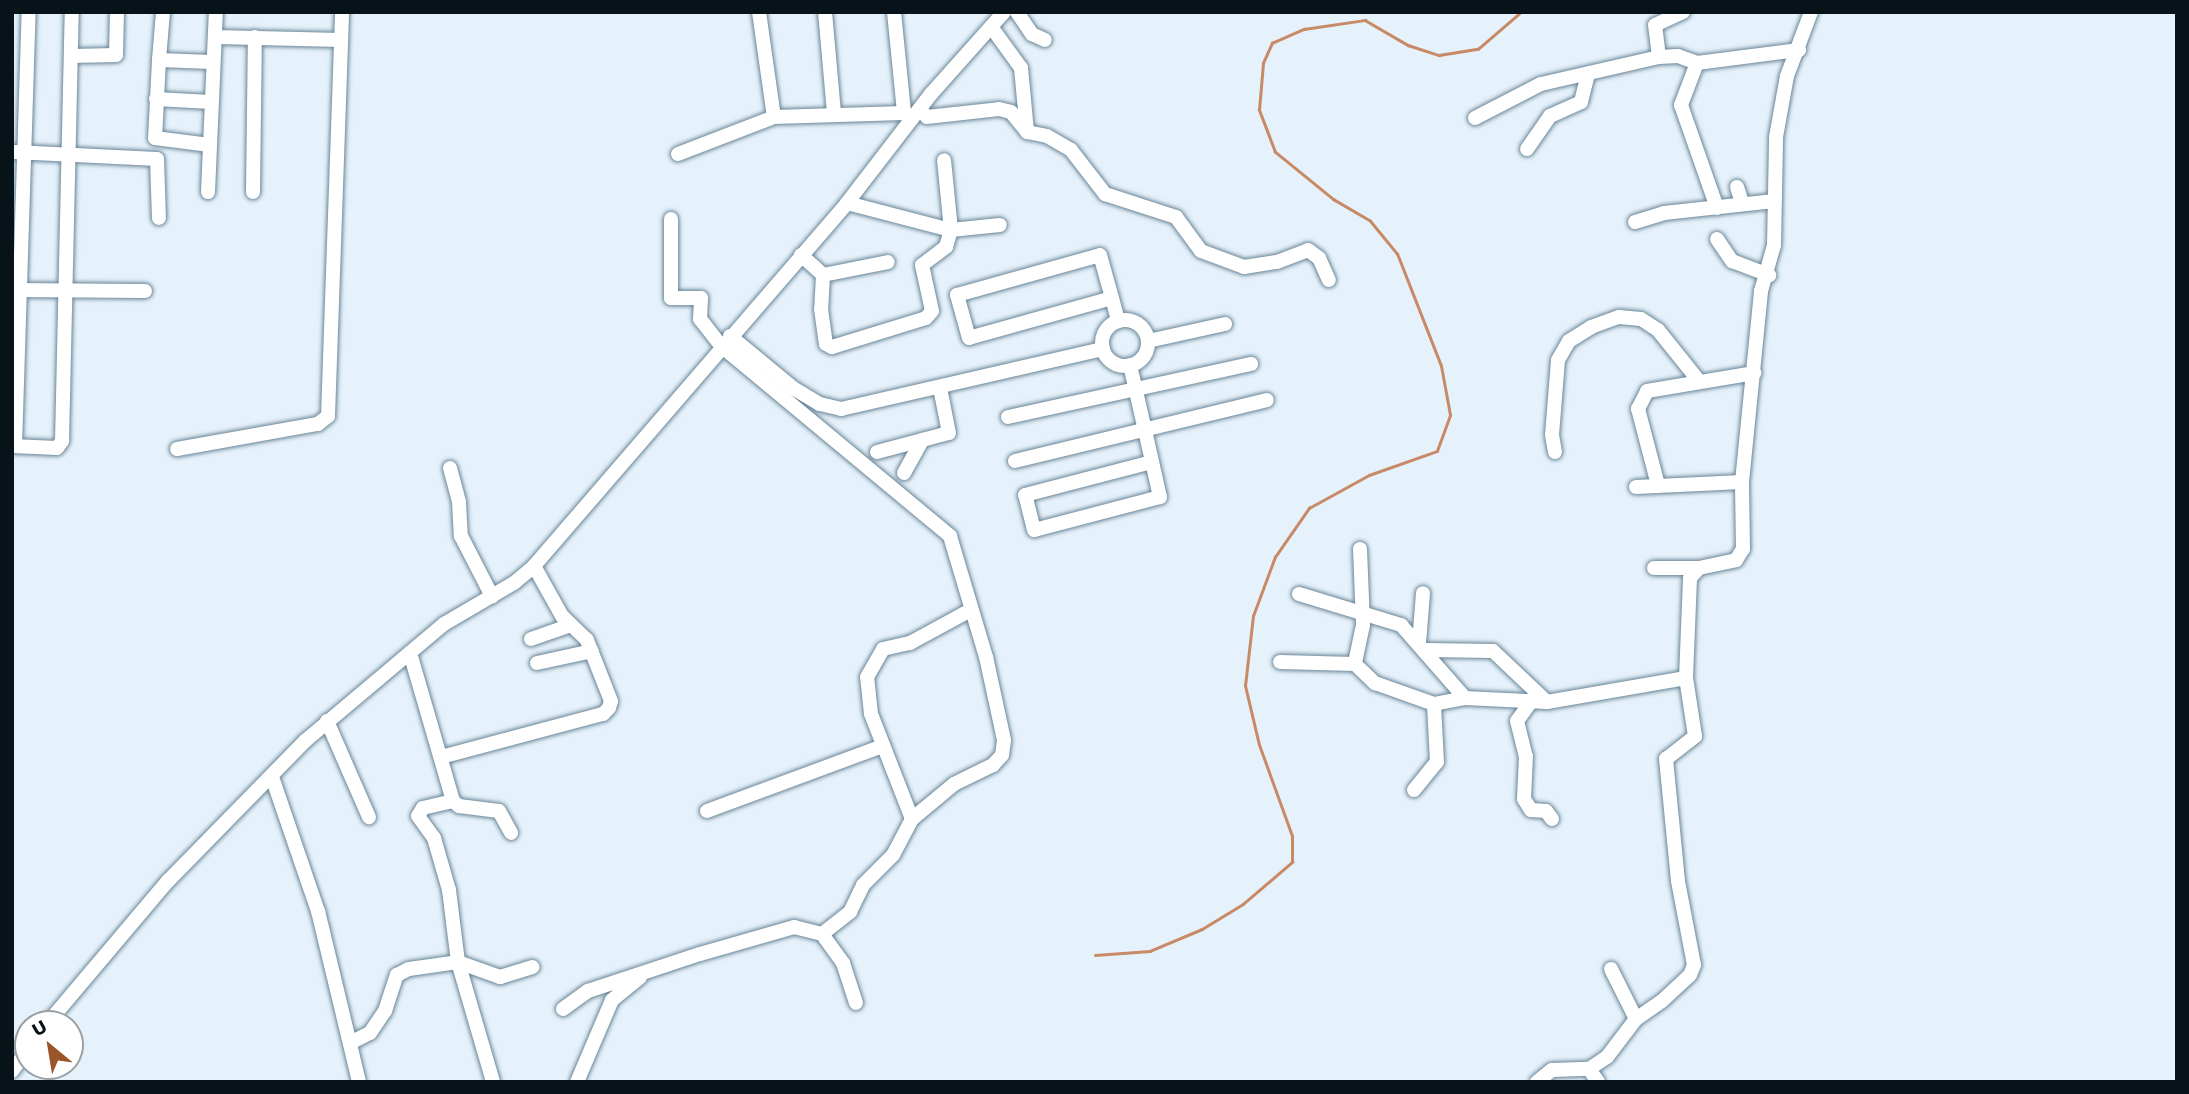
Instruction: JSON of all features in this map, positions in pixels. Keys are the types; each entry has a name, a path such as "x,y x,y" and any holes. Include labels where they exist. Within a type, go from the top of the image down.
{"street":[{"path":"29,12 17,152 14,446 57,448 61,444 72,12"},
{"path":"71,56 116,55 117,12"},
{"path":"163,12 153,132 157,139 210,145"},
{"path":"208,191 216,12"},
{"path":"177,449 318,424 328,416 342,12"},
{"path":"759,12 774,117"},
{"path":"825,12 834,112"},
{"path":"894,12 912,114"},
{"path":"59,1010 160,889 327,721 444,624 492,596 534,566 848,203 912,114 1004,12"},
{"path":"1017,12 1032,34 1045,40"},
{"path":"1659,57 1655,25 1683,12"},
{"path":"1654,568 1699,568 1741,555 1742,482 1761,291 1769,275 1780,110 1787,76 1800,50 1811,12"},
{"path":"992,28 1021,68 1027,132"},
{"path":"215,37 341,40"},
{"path":"253,192 255,37"},
{"path":"1475,118 1514,94 1659,57 1678,56 1697,63 1800,50"},
{"path":"159,60 212,62"},
{"path":"1697,63 1681,105 1717,208"},
{"path":"1527,149 1550,116 1581,102 1588,74"},
{"path":"156,99 211,102"},
{"path":"678,154 774,117 834,112 912,114 927,117 1004,109 1027,132 1047,136 1071,150 1111,197 1176,217 1201,251 1244,267 1277,262 1308,250 1318,258 1329,280"},
{"path":"17,152 157,159 159,218"},
{"path":"823,275 821,309 826,344 832,347 912,326 931,314 921,271 927,260 946,247 951,230 943,160"},
{"path":"1737,187 1742,202"},
{"path":"1635,222 1664,213 1717,208 1742,202 1774,201"},
{"path":"848,203 951,230 1000,225"},
{"path":"671,219 668,292 675,299 701,298 700,319 950,536 999,710 1002,755 993,765 954,784 912,819 893,855 863,885 850,912 822,934"},
{"path":"1717,239 1732,261 1769,275"},
{"path":"801,255 823,275"},
{"path":"1112,298 969,338 957,295 1100,255 1112,298 1118,321"},
{"path":"823,275 888,262"},
{"path":"15,290 145,291"},
{"path":"1555,452 1552,422 1558,360 1569,341 1591,327 1619,317 1641,319 1658,330 1698,380"},
{"path":"1118,321 1138,323 1148,341 1144,355 1130,365 1112,362 1103,349 1106,330 1118,321"},
{"path":"1148,341 1225,324"},
{"path":"726,341 820,404 841,409 1103,349"},
{"path":"1009,418 1251,364"},
{"path":"1130,365 1160,497 1034,530 1026,495 1152,462"},
{"path":"1658,485 1655,463 1645,444 1640,402 1647,391 1698,380 1754,373"},
{"path":"877,452 949,433 940,388"},
{"path":"1015,461 1144,426 1267,400"},
{"path":"904,473 922,440"},
{"path":"450,468 459,502 461,536 492,596"},
{"path":"1636,487 1742,482"},
{"path":"1360,549 1363,611 1355,664 1359,673 1375,683 1434,704 1465,698 1530,703 1686,678"},
{"path":"441,757 603,715 611,701 582,631 571,625 534,566"},
{"path":"1537,1082 1552,1070 1589,1069 1614,1051 1636,1018 1662,1002 1690,975 1694,965 1678,881 1666,759 1695,736 1686,678 1690,581 1699,568"},
{"path":"1422,646 1423,593"},
{"path":"1299,594 1363,611 1401,625 1465,698"},
{"path":"912,819 883,746 866,687 876,659 883,649 911,643 969,611"},
{"path":"531,639 571,625"},
{"path":"1422,646 1493,650 1547,702"},
{"path":"537,663 592,651"},
{"path":"410,653 453,801 459,806 499,811 511,833"},
{"path":"1280,662 1355,664"},
{"path":"1530,703 1517,721 1526,757 1524,799 1531,810 1546,811 1552,819"},
{"path":"1414,790 1437,762 1434,704"},
{"path":"327,721 369,817"},
{"path":"707,811 883,746"},
{"path":"272,776 318,911 359,1082"},
{"path":"453,801 423,808 418,816 434,838 449,890 458,962 493,1082"},
{"path":"563,1009 588,991 794,927 822,934 843,963 856,1003"},
{"path":"350,1042 370,1033 385,1011 397,975 458,962 500,977 532,967"},
{"path":"1611,969 1636,1018"},
{"path":"577,1082 612,1000 647,971"},
{"path":"1589,1069 1598,1082"}],"waterway":[{"path":"1095,955 1150,951 1202,929 1243,904 1292,862 1292,836 1259,745 1245,686 1253,616 1275,557 1309,508 1369,475 1437,451 1450,415 1441,366 1397,254 1370,221 1334,200 1275,152 1259,110 1263,63 1272,43 1304,29 1365,20 1408,45 1439,55 1478,49 1521,12"}]}
